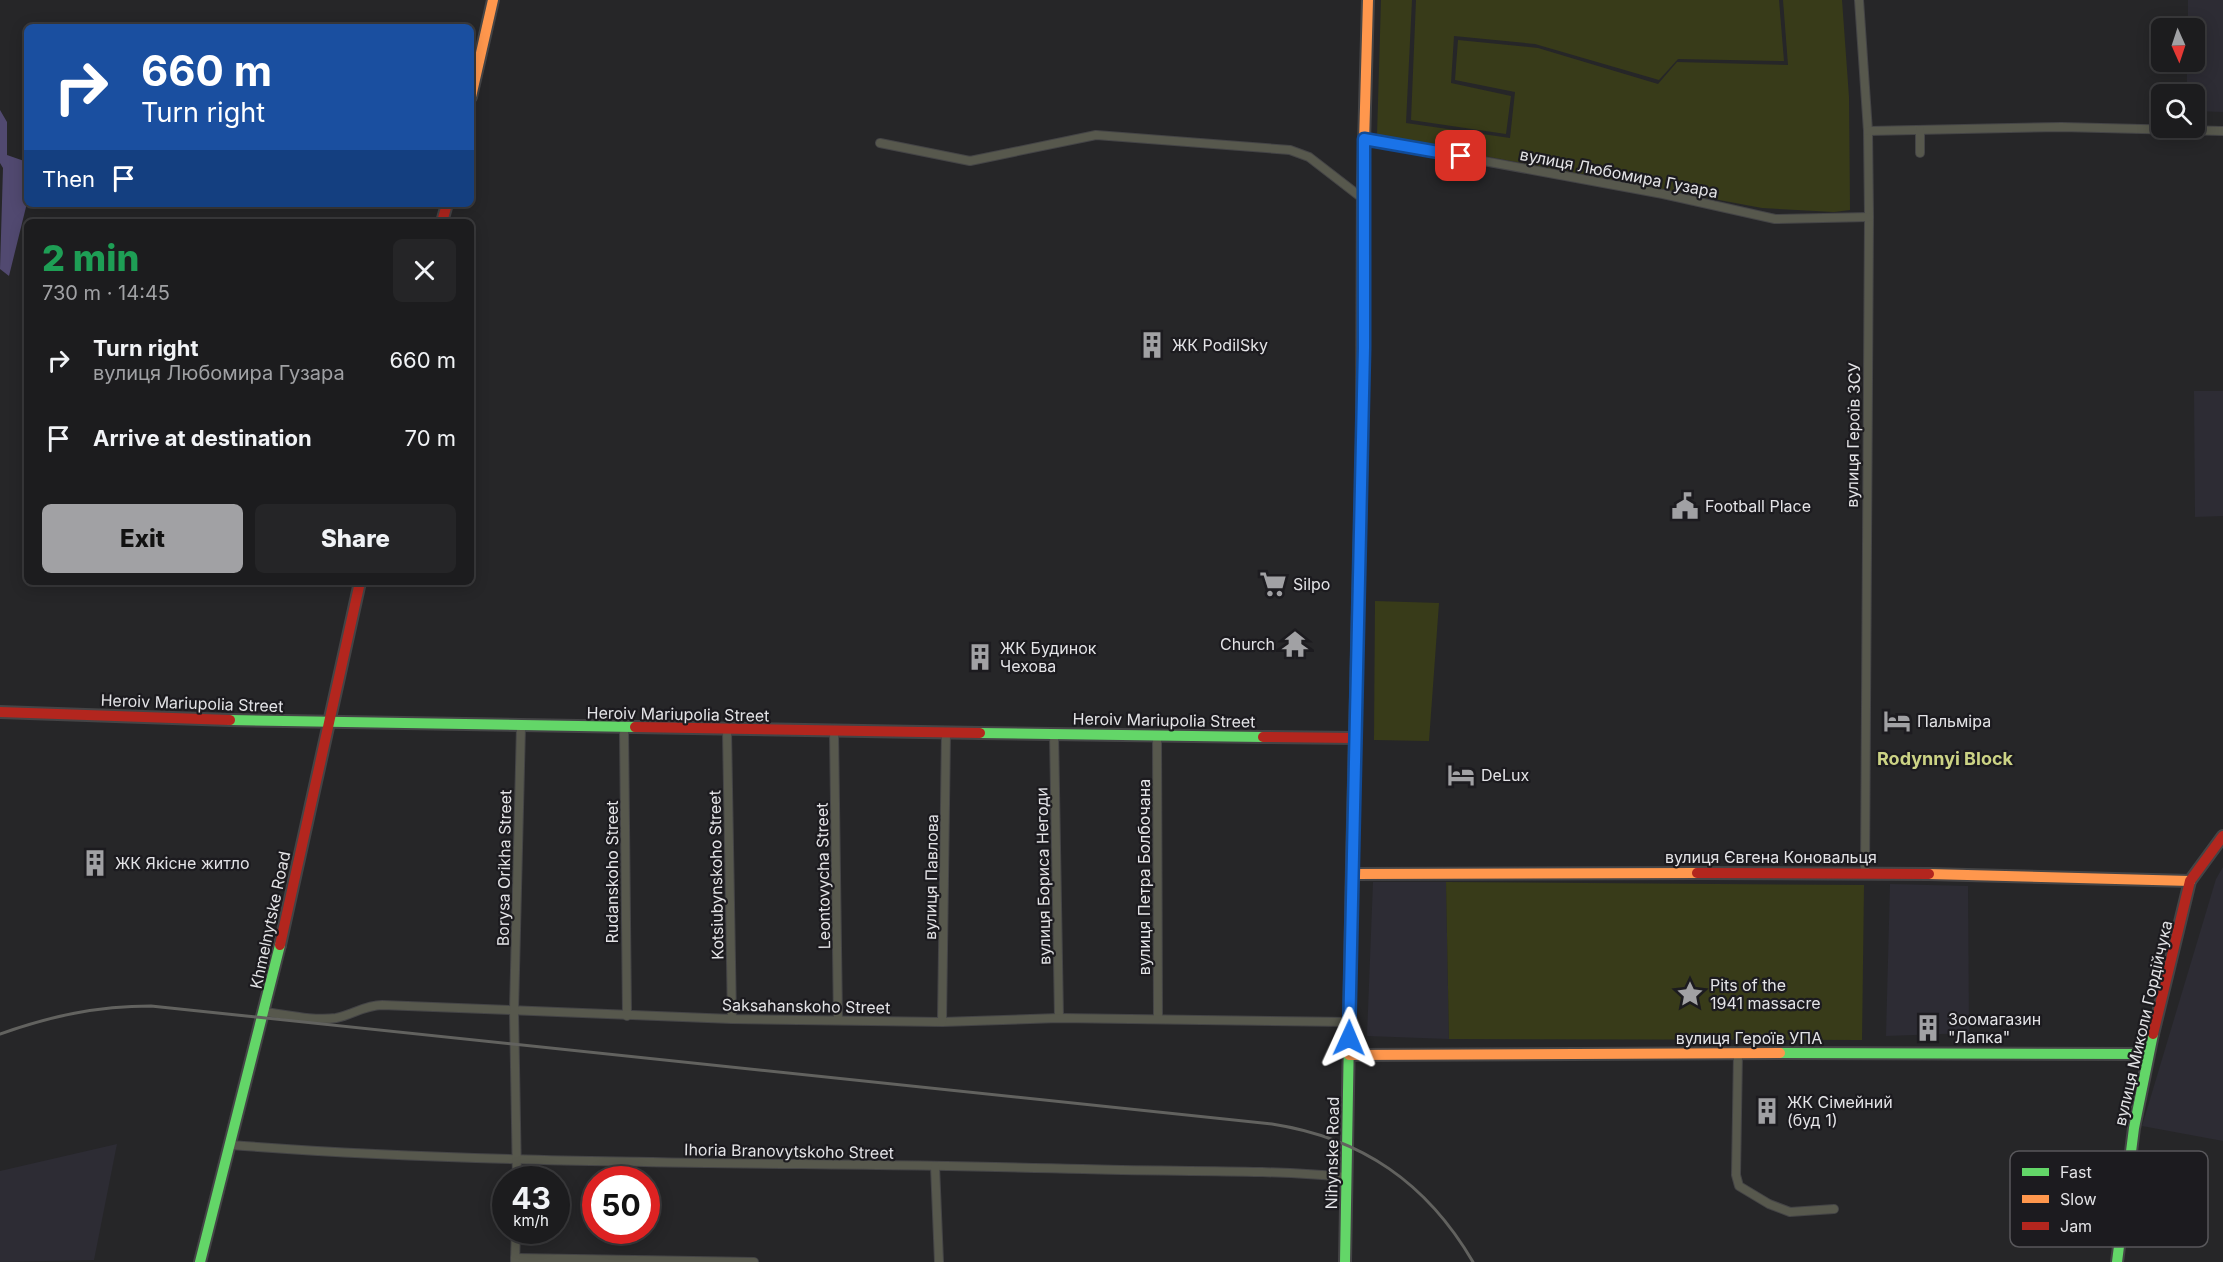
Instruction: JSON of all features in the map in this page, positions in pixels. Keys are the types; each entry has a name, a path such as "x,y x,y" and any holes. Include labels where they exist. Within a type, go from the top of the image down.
{"street":[{"path":"474,84 493,0"},
{"name":"Nihynske Road","path":"1345,1262 1364,348 1362,198 1368,0"},
{"name":"вулиця Героїв ЗСУ","path":"1859,0 1868,131 1869,217 1864,872"},
{"path":"1868,131 2061,127 2223,131"},
{"path":"1920,130 1920,153"},
{"path":"880,143 970,161 1096,135 1290,150 1309,157 1362,198"},
{"name":"вулиця Любомира Гузара","path":"1364,139 1652,192 1775,219 1869,217"},
{"name":"Khmelnytske Road","path":"200,1262 265,1012 359,585"},
{"name":"Heroiv Mariupolia Street","path":"0,712 328,723 727,731 1355,738"},
{"name":"Borysa Orikha Street","path":"518,1158 514,1011 521,726"},
{"name":"Rudanskoho Street","path":"624,729 627,1016"},
{"name":"Kotsiubynskoho Street","path":"727,731 732,1019"},
{"name":"Leontovycha Street","path":"834,731 838,1020"},
{"name":"вулиця Павлова","path":"942,1022 946,732"},
{"name":"вулиця Бориса Негоди","path":"1054,733 1059,1018"},
{"name":"вулиця Петра Болбочана","path":"1157,735 1158,1019"},
{"name":"вулиця Миколи Гордійчука","path":"2131,1151 2148,1054 2190,881 2223,836"},
{"name":"вулиця Євгена Коновальця","path":"1353,874 1864,872 2190,881"},
{"name":"Saksahanskoho Street","path":"265,1012 314,1018 339,1018 373,1005 732,1019 942,1022 1059,1018 1350,1022"},
{"path":"1738,1053 1736,1175 1739,1186 1769,1204 1790,1212 1834,1209"},
{"name":"вулиця Героїв УПА","path":"1349,1055 2148,1054"},
{"name":"Ihoria Branovytskoho Street","path":"232,1145 518,1158 1347,1177"},
{"path":"518,1158 518,1166"},
{"path":"935,1166 939,1262"},
{"path":"516,1244 515,1260 754,1262"},
{"name":"вулиця Миколи Гордійчука","path":"2117,1262 2119,1247"}],"shaded area":[{"path":"2188,0 2223,0 2223,112 2205,111 2205,84 2187,84 2187,72 2205,72 2205,18 2188,18"},
{"path":"0,110 7,122 7,155 24,161 24,207 26,207 9,276 0,269 3,168 0,163"},
{"path":"2194,391 2223,391 2223,516 2195,517"},
{"path":"2223,867 2223,1141 2142,1126 2216,879"},
{"path":"1373,882 1446,882 1449,1039 1367,1036"},
{"path":"1890,884 1968,886 1969,1033 1886,1036"},
{"path":"117,1144 94,1260 0,1262 0,1171"}],"green space":[{"path":"1381,0 1412,0 1406,123 1510,138 1515,92 1455,80 1458,40 1538,48 1658,84 1677,62 1788,65 1783,0 1842,0 1849,97 1850,210 1834,212 1762,208 1377,136"},
{"path":"1416,0 1779,0 1784,61 1678,59 1659,80 1535,44 1454,36 1451,83 1511,96 1506,134 1411,120"},
{"path":"1375,601 1439,603 1429,741 1374,740"},
{"path":"1446,882 1864,885 1862,1040 1449,1039"}],"railway":[{"path":"0,1034 74,1013 131,1006 151,1006 1272,1124 1335,1140 1389,1169 1413,1187 1435,1209 1473,1262"}],"traffic: fast":[{"path":"230,720 635,727"},
{"path":"980,733 1263,737"},
{"path":"1345,1262 1352,864"},
{"path":"200,1262 280,945"},
{"path":"2131,1151 2153,1034"},
{"path":"1780,1053 2148,1054"},
{"path":"2117,1262 2119,1247"}],"traffic: slow":[{"path":"474,84 493,0"},
{"path":"1363,179 1368,0"},
{"path":"1352,864 1362,443"},
{"path":"1353,874 1697,873"},
{"path":"1929,874 2190,881"},
{"path":"1349,1055 1780,1053"}],"traffic: jam":[{"path":"1362,443 1363,179"},
{"path":"443,219 446,207"},
{"path":"280,945 359,585"},
{"path":"0,712 230,720"},
{"path":"635,727 980,733"},
{"path":"1263,737 1355,738"},
{"path":"2153,1034 2190,881 2223,836"},
{"path":"1697,873 1929,874"}],"place":[{"name":"ЖК PodilSky","path":"1152,345"},
{"name":"Football Place","path":"1685,506"},
{"name":"Silpo","path":"1273,584"},
{"name":"Church","path":"1295,644"},
{"name":"ЖК Будинок Чехова","path":"980,657"},
{"name":"Пальміра","path":"1897,721"},
{"name":"DeLux","path":"1461,775"},
{"name":"ЖК Якісне житло","path":"95,863"},
{"name":"Pits of the 1941 massacre","path":"1690,994"},
{"name":"Зоомагазин \"Лапка\"","path":"1928,1028"},
{"name":"ЖК Сімейний (буд 1)","path":"1767,1111"}],"district":[{"name":"Rodynnyi Block","path":"1945,758"}],"route":[{"path":"1349,1038 1364,348 1362,198 1364,139 1384,140 1461,156"}]}
